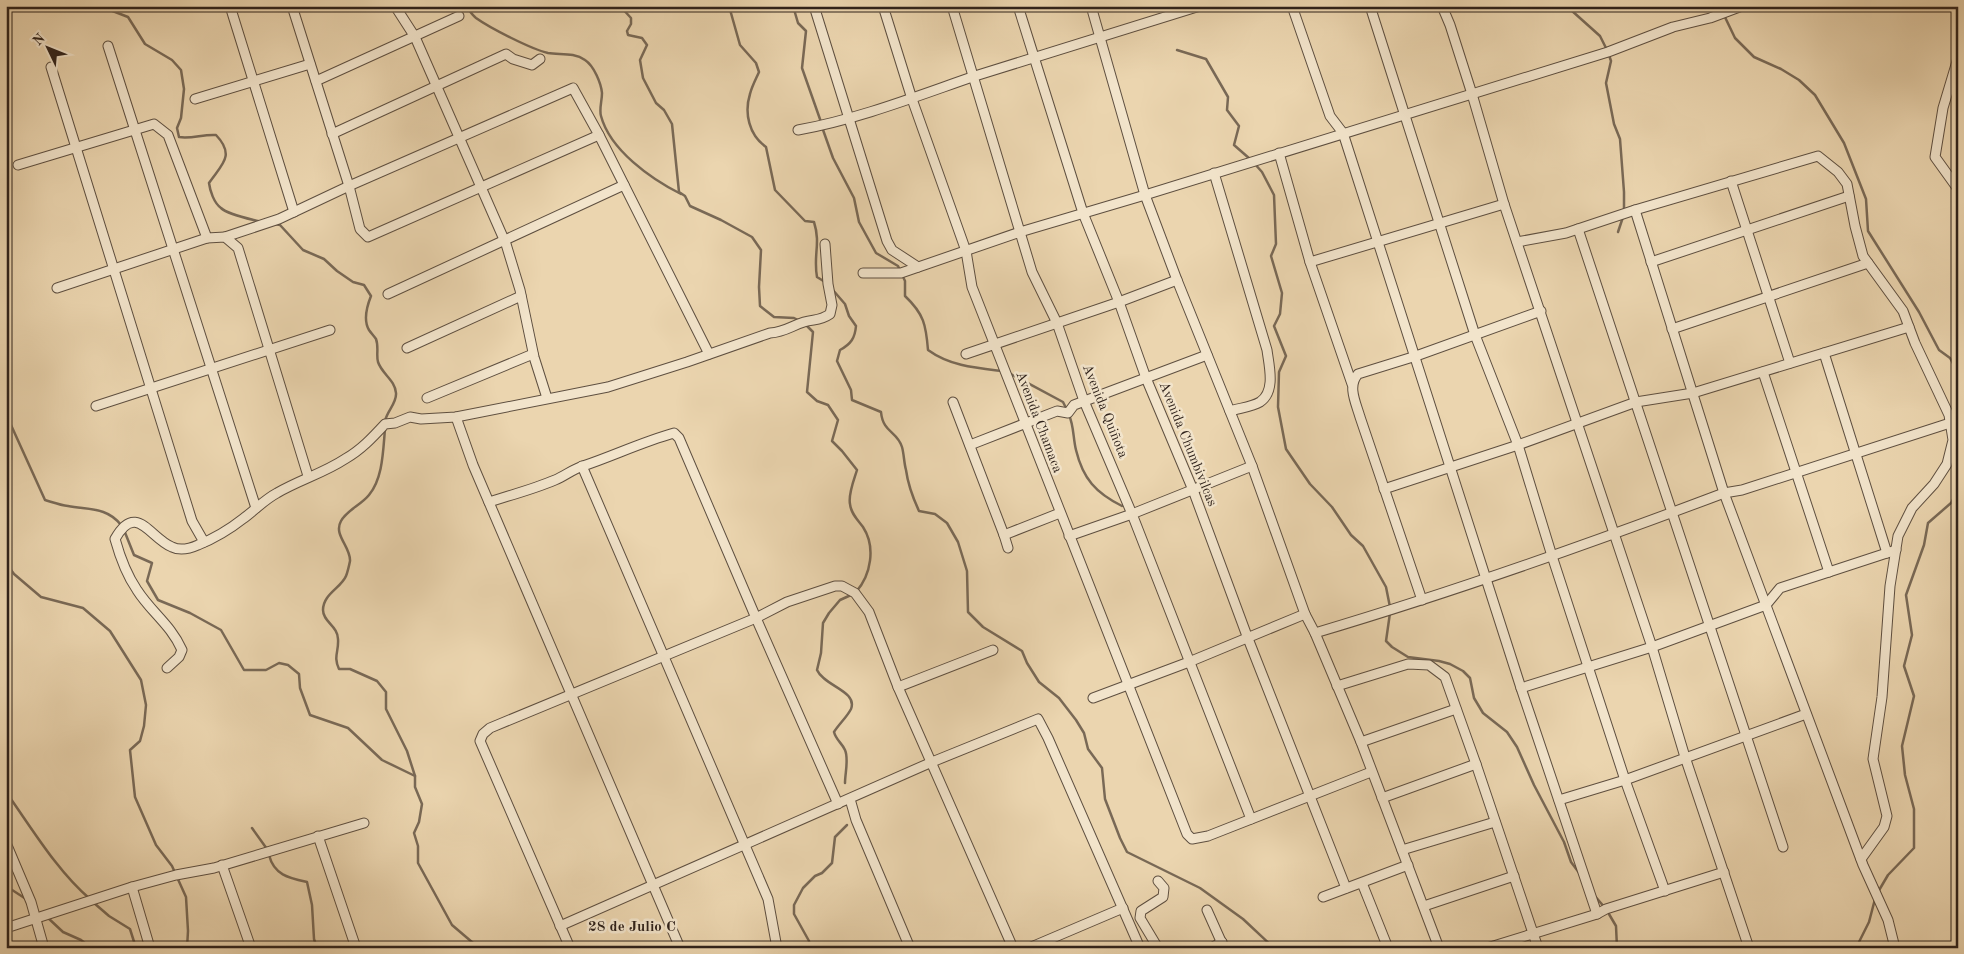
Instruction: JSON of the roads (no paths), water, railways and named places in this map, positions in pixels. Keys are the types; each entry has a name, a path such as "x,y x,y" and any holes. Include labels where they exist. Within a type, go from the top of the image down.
{"street":[{"path":"230,6 294,212"},
{"path":"292,6 349,186 360,229 368,237 599,135"},
{"path":"395,6 414,36 504,240 521,296 533,354 547,398"},
{"path":"814,6 887,241 892,250 918,267"},
{"name":"Avenida Chamaca","path":"883,6 912,98 966,251 972,287 1187,834 1192,839 1208,836 1251,819"},
{"name":"Avenida Quiñota","path":"952,6 1032,272 1057,323 1084,401 1132,514 1251,819"},
{"name":"Avenida Chumbivilcas","path":"1018,6 1083,212 1119,302 1146,378 1193,490 1247,636 1346,888"},
{"path":"1091,6 1145,195 1252,466 1304,614 1315,633 1361,742 1440,948"},
{"path":"1292,6 1330,116 1343,133 1521,688 1596,914"},
{"path":"1370,6 1475,335 1518,445 1625,780 1665,891"},
{"path":"1442,6 1472,94 1504,204 1652,647 1685,758 1749,948"},
{"path":"864,273 901,273 1083,212 1145,195 1608,52 1673,27 1710,18 1742,6"},
{"path":"798,130 822,126 849,118 1034,57 1196,7"},
{"path":"316,81 459,16"},
{"path":"108,46 256,508"},
{"path":"332,134 506,54 513,59 532,65 540,59"},
{"path":"1958,58 1943,108 1935,157 1958,189"},
{"path":"195,99 310,64"},
{"path":"51,67 192,520 204,542"},
{"path":"58,288 207,238 225,237 279,219 349,186 573,88 599,135 709,354"},
{"path":"18,165 154,124 168,135 207,238"},
{"path":"1279,153 1310,262 1422,600"},
{"path":"1517,242 1578,229 1635,210 1818,156 1838,172 1847,184 1863,256 1903,311 1948,415 1953,440 1947,464 1934,484 1912,508 1892,552 1882,697 1873,759 1887,816 1884,827 1860,859"},
{"path":"1214,173 1268,350 1270,380 1268,392 1260,402 1230,411"},
{"path":"1731,181 1790,363"},
{"path":"388,294 624,184"},
{"path":"1651,262 1849,196"},
{"path":"1310,262 1504,204"},
{"path":"1635,210 1724,493 1860,859 1888,920 1895,948"},
{"path":"1578,229 1784,847"},
{"path":"225,237 238,248 308,476"},
{"path":"167,668 179,657 182,650 176,635 137,591 123,565 115,539 122,526 131,523 145,526 172,548 185,550 238,523 276,493 308,476 345,460 363,446 385,424 395,423 410,417 422,419 456,417 608,387 770,333 782,332 803,322 821,320 830,314 832,305 825,244"},
{"path":"1672,329 1868,263"},
{"path":"966,354 1119,302 1177,280"},
{"path":"407,348 521,296"},
{"path":"1352,384 1358,374 1416,356 1541,311"},
{"path":"1384,489 1518,445 1636,402 1693,393 1909,327"},
{"path":"96,406 330,330"},
{"path":"1824,353 1856,453 1892,552"},
{"path":"427,398 533,354"},
{"path":"970,445 1057,411 1068,413 1074,405 1207,355"},
{"path":"1763,372 1829,572"},
{"path":"953,402 1008,548"},
{"path":"456,417 489,502 680,948"},
{"path":"1315,633 1422,600 1614,535 1724,493 1742,490 1950,423"},
{"path":"489,502 546,483 582,466 593,464 626,449 674,433 679,438 838,804"},
{"path":"582,466 768,899 777,948"},
{"path":"1069,536 1132,514 1252,466"},
{"path":"1004,535 1060,513"},
{"path":"1521,688 1652,647 1766,604 1780,588 1892,552"},
{"path":"570,948 480,741 483,734 490,728 756,618 787,602 835,586 842,586 855,593 869,612 898,687 1013,948"},
{"path":"1092,698 1189,662 1247,636 1304,614"},
{"path":"898,687 993,650"},
{"path":"1337,686 1408,664 1429,665 1445,677 1538,948"},
{"path":"1361,742 1456,710"},
{"path":"1559,800 1625,780 1806,714"},
{"path":"560,926 932,762 1038,719 1140,948"},
{"path":"1382,798 1476,764"},
{"path":"1251,819 1371,772"},
{"path":"850,799 856,820 910,948"},
{"path":"6,928 132,887 222,865 364,822"},
{"path":"1402,850 1495,822"},
{"path":"318,836 356,948"},
{"path":"6,843 31,902 44,948"},
{"path":"222,865 251,948"},
{"path":"1323,897 1408,866"},
{"path":"1487,948 1724,872"},
{"path":"1424,906 1514,876"},
{"path":"1158,881 1164,888 1164,896 1141,911 1140,918 1158,948"},
{"path":"1362,883 1388,948"},
{"path":"132,887 150,948"},
{"path":"1028,948 1123,908"},
{"path":"1207,910 1223,945 1211,948"}],"waterway":[{"path":"110,6 110,10 128,17 145,44 172,60 181,70 184,89 181,118 177,128 179,137 216,135 222,142 225,149 225,160 209,183 216,203 229,213 262,222"},
{"path":"466,6 476,18 521,43 548,53 581,57 588,63 594,70 600,84 602,93 601,116 613,140 622,152 645,172 681,194"},
{"path":"620,6 631,18 631,24 627,31 628,35 642,38 647,45 640,60 643,78 656,103 664,110 672,124 679,192 685,196 690,206 752,237 761,250 760,306 774,317 798,320"},
{"path":"729,6 740,45 756,63 759,72 748,101 749,123 755,136 766,147 775,190 805,221 814,222 817,237 817,277 825,282"},
{"path":"793,6 798,23 806,31 802,68 821,122"},
{"path":"1570,6 1571,10 1600,36 1611,61 1606,83 1614,124 1620,139 1624,212"},
{"path":"1715,6 1723,13 1735,38 1754,57 1781,69 1799,80 1815,95 1844,143 1866,199 1868,231 1919,312 1939,350 1950,358 1956,369 1958,379"},
{"path":"1177,50 1206,59 1228,97 1227,110 1239,126 1234,145 1250,159"},
{"path":"822,127 833,158 854,198 859,222 876,253 898,266 905,281 905,296 923,320 928,350 954,363 1002,371"},
{"path":"1254,163 1262,172 1274,195 1276,244 1271,256 1282,293 1280,314 1274,326 1286,356 1279,372 1278,407 1286,449 1310,484 1332,507 1351,535 1363,546 1386,587 1390,607"},
{"path":"1618,232 1623,217"},
{"path":"275,224 280,225 303,250 324,259 353,282 364,285 371,296 366,313 367,326 376,339 378,362 393,384 396,393 395,400 385,421"},
{"path":"832,289 845,304 849,316 856,326 855,334 850,343 840,350 837,361 851,390 852,400 881,412 884,424 897,438 902,447 909,486 919,511 935,514 947,523 958,542 967,571 968,612 983,627 1022,651 1039,682 1059,698 1084,733 1088,749 1102,768 1105,799 1127,852 1200,888 1243,919 1274,948"},
{"path":"805,324 813,332 807,392 817,401 828,405 838,420 832,441 857,470 851,491 850,504 853,514 867,535 870,561 865,577 856,592"},
{"path":"1009,373 1063,402 1067,410"},
{"path":"6,414 45,500 62,505 104,512 116,519 121,525"},
{"path":"1069,415 1082,469 1098,490 1122,506"},
{"path":"385,429 380,472 374,488 366,499 344,517 339,526 350,561 344,580 329,595 323,610 325,618 336,631 338,643 336,661 339,669 350,669 377,681 386,692 386,709 407,751 415,776 415,787 422,804 419,822 414,833 418,846 418,863 452,925 479,948"},
{"path":"1878,892 1888,875 1914,848 1914,809 1905,775 1902,746 1914,696 1904,666 1912,635 1906,595 1924,545 1928,523 1951,503 1958,490"},
{"path":"124,530 134,555 152,563 147,581 158,600 190,613 221,630 244,670 266,670 279,663 288,665 299,674 300,688 310,715 348,728 382,760 415,776"},
{"path":"6,563 14,574 41,597 83,608 110,631 141,680 146,705 144,726 140,741 130,750 135,797 156,845 172,866 186,897 187,948"},
{"path":"845,783 846,754 834,732 851,709 852,703 845,693 821,676 817,670 821,653 823,623 840,600 851,595"},
{"path":"1390,613 1386,641 1392,647 1408,657 1450,664 1463,671 1470,678 1474,698 1483,713 1507,732 1517,747 1534,785 1564,842 1571,862 1580,874"},
{"path":"6,792 66,875 90,899"},
{"path":"809,948 809,941 794,914 794,905 803,888 832,863 835,837 847,825"},
{"path":"252,828 267,849"},
{"path":"269,855 271,862 278,871 288,877 307,882 312,905 314,939 317,948"},
{"path":"6,886 26,899"},
{"path":"1594,895 1606,909 1616,926 1617,948"},
{"path":"1856,948 1869,922 1875,899"},
{"path":"94,903 109,916 130,929 136,948"},
{"path":"47,917 63,932 81,940 91,948"}],"district":[{"name":"28 de Julio C","path":"632,927"}]}
